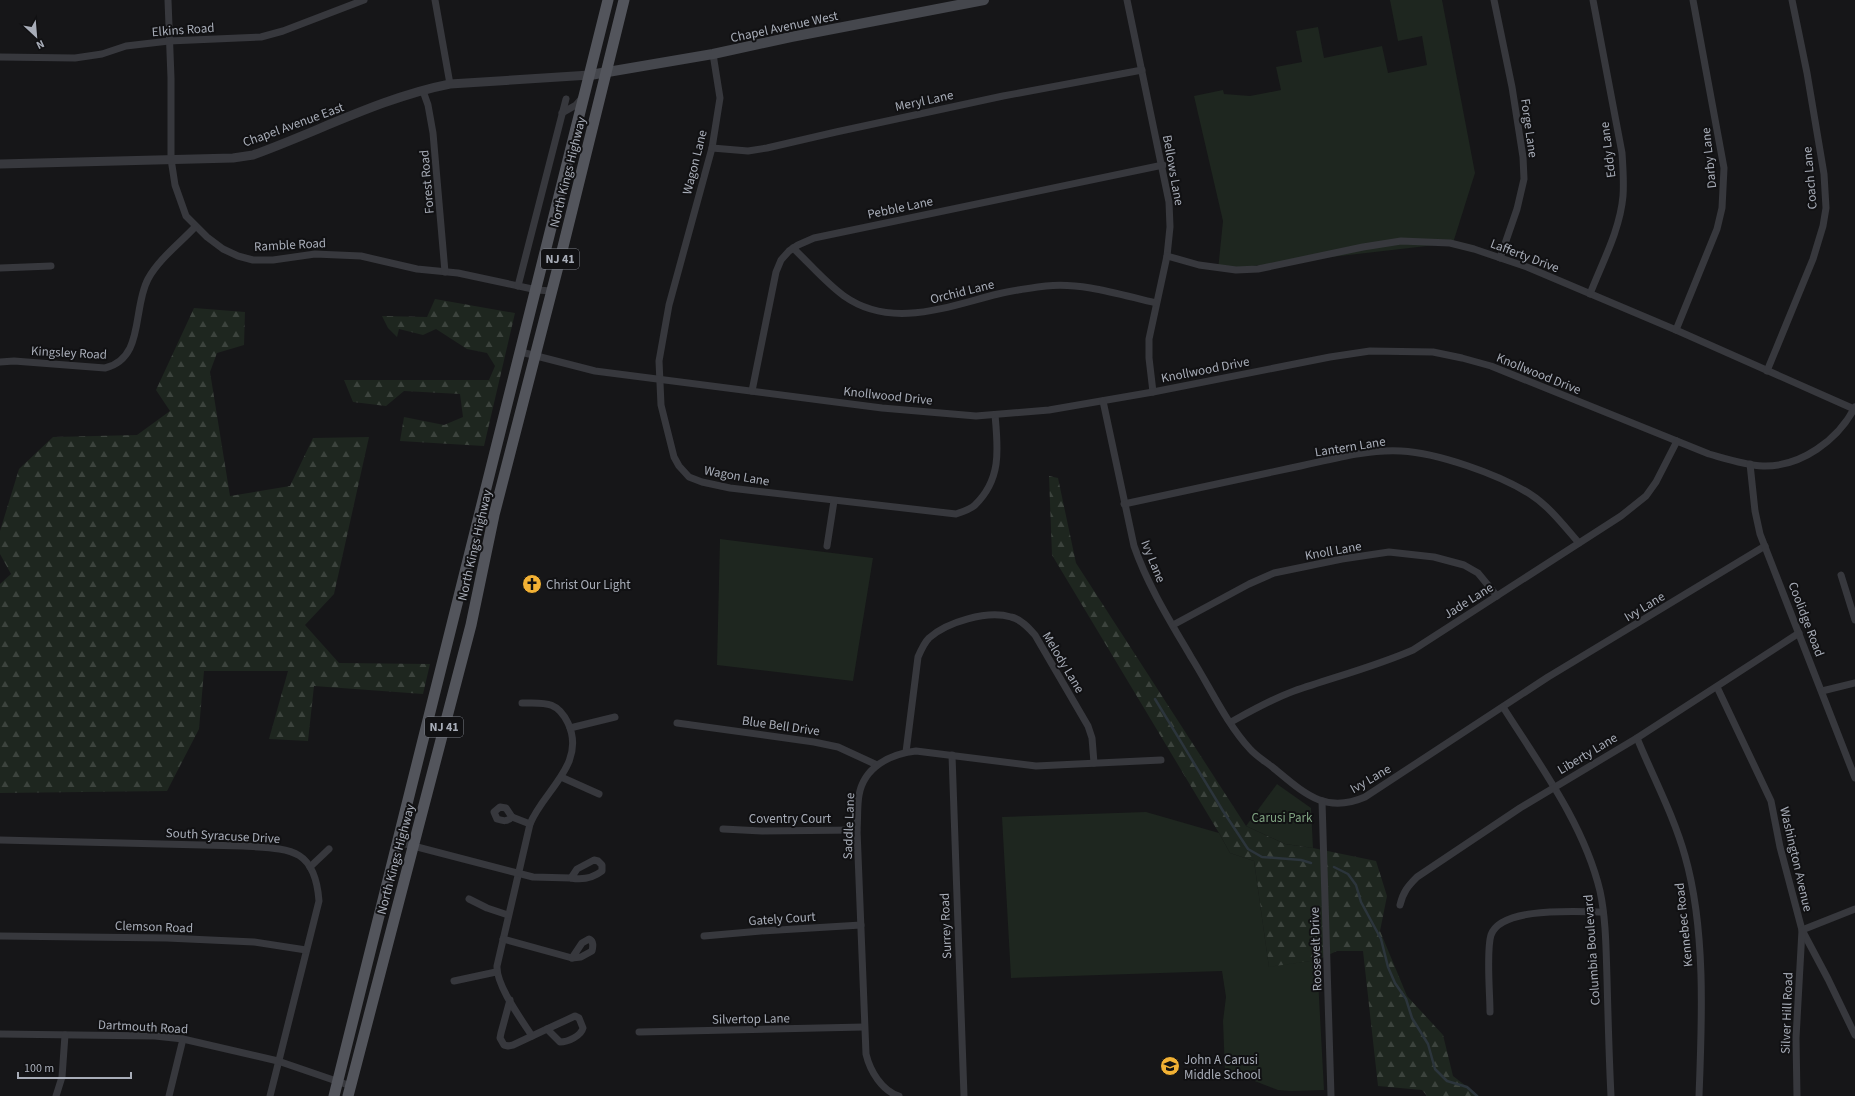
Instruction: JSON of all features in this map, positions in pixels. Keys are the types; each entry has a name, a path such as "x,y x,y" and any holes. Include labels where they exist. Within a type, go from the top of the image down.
{"main road":[{"name":"North Kings Highway","path":"334,1096 537,290 608,0"},
{"name":"North Kings Highway","path":"350,1091 471,625 492,522 552,291 624,0"},
{"name":"Chapel Avenue West","path":"590,75 713,54 791,37 984,0"}],"street":[{"name":"Ramble Road","path":"168,0 172,159 175,185 186,216 195,227 223,249 238,256 253,260 273,260 315,254 361,256 417,269 458,273 537,290 552,291"},
{"name":"Elkins Road","path":"0,57 88,57 126,46 169,41 261,37 283,31 364,0"},
{"path":"435,0 450,84"},
{"name":"Bellows Lane","path":"1127,0 1170,202 1170,227 1167,256 1149,339 1149,358 1153,392"},
{"name":"Forge Lane","path":"1494,0 1512,87 1523,157 1524,179 1517,209 1500,258"},
{"name":"Eddy Lane","path":"1590,294 1618,218 1623,197 1622,153 1593,0"},
{"name":"Darby Lane","path":"1676,330 1717,229 1724,192 1724,168 1693,0"},
{"name":"Coach Lane","path":"1767,370 1813,259 1823,226 1826,208 1824,174 1807,73 1792,0"},
{"name":"Wagon Lane","path":"713,54 720,98 712,148 669,305 659,360 661,405 674,457 679,466 689,477 702,482 730,488 943,514 956,514 975,506 995,474 998,452 995,415"},
{"name":"Meryl Lane","path":"712,148 748,151 767,148 1003,96 1142,70"},
{"name":"Chapel Avenue East","path":"0,164 233,158 253,155 406,95 450,84 590,75"},
{"name":"Forest Road","path":"423,91 428,105 434,133 445,272"},
{"path":"562,113 576,105 585,95"},
{"path":"518,286 566,99"},
{"name":"Pebble Lane","path":"752,391 776,272 781,260 793,248 814,238 882,222 1163,165"},
{"name":"Kingsley Road","path":"0,362 14,361 105,368 114,366 124,359 130,350 140,299 148,279 156,267 195,227"},
{"name":"Lafferty Drive","path":"1167,256 1199,266 1236,270 1258,269 1363,247 1401,241 1450,244 1474,249 1590,294 1855,408"},
{"name":"Orchid Lane","path":"793,248 844,296 874,310 896,313 925,312 1000,293 1048,286 1091,288 1156,303"},
{"path":"0,268 51,266"},
{"name":"Knollwood Drive","path":"521,352 596,371 882,408 976,416 1049,410 1153,392 1330,357 1370,351 1433,352 1491,366 1709,454 1765,466 1801,458 1816,450 1846,423 1855,408"},
{"name":"Ivy Lane","path":"1103,401 1134,546 1140,564 1156,597 1230,722 1250,749 1296,787 1322,801 1342,804 1365,797 1548,678 1765,546"},
{"name":"Jade Lane","path":"1230,722 1262,705 1293,692 1391,660 1413,650 1621,516 1646,496 1656,482 1677,441"},
{"name":"Lantern Lane","path":"1124,504 1328,460 1377,452 1401,451 1425,454 1476,469 1511,484 1530,494 1542,504 1579,543"},
{"name":"Coolidge Road","path":"1750,464 1755,511 1760,534 1855,778"},
{"path":"827,546 834,501"},
{"name":"Knoll Lane","path":"1173,625 1249,584 1274,573 1342,559 1389,552 1434,556 1464,565 1478,573 1497,596"},
{"path":"1841,575 1855,620"},
{"name":"Melody Lane","path":"906,752 918,657 924,644 936,633 956,623 975,617 997,615 1010,616 1016,619 1029,628 1035,635 1088,726 1092,738 1094,763"},
{"name":"Liberty Lane","path":"1400,905 1402,895 1407,886 1417,877 1520,808 1637,738 1799,633"},
{"path":"1822,691 1855,683"},
{"name":"Washington Avenue","path":"1717,687 1771,801 1780,847 1802,930 1855,1035"},
{"path":"522,703 546,703 556,707 565,717 570,728 572,738 571,752 566,768 535,812 530,824 502,939 496,972 510,1000 532,1036"},
{"name":"Columbia Boulevard","path":"1503,707 1554,787 1581,838 1591,863 1599,890 1603,912 1610,1096"},
{"path":"570,728 615,717"},
{"name":"Blue Bell Drive","path":"677,723 814,742 838,747 877,765"},
{"name":"Kennebec Road","path":"1637,738 1680,838 1694,898 1700,977 1702,1033 1699,1096"},
{"name":"Saddle Lane","path":"899,1096 886,1089 868,1065 866,1054 857,830 859,796 864,779 877,765 886,759 906,752 916,751 1036,766 1161,760"},
{"name":"Surrey Road","path":"952,755 958,977 964,1096"},
{"path":"561,777 599,794"},
{"name":"Roosevelt Drive","path":"1322,801 1331,1096"},
{"path":"512,816 530,824"},
{"name":"Coventry Court","path":"723,829 762,831 857,830"},
{"name":"South Syracuse Drive","path":"0,840 235,846 280,849 295,852 310,867 315,878 319,901 270,1096"},
{"path":"398,842 518,873 533,876 571,878"},
{"path":"310,867 329,849"},
{"path":"469,899 508,915"},
{"path":"1802,930 1855,910"},
{"path":"1490,1012 1489,946 1494,930 1502,922 1527,914 1603,912"},
{"name":"Gately Court","path":"704,936 860,925"},
{"name":"Silver Hill Road","path":"1797,1096 1796,1038 1802,930"},
{"name":"Clemson Road","path":"0,936 167,938 254,942 306,950"},
{"path":"502,939 572,958"},
{"path":"454,981 496,972"},
{"path":"510,1000 501,1033 501,1042 508,1046 574,1016 579,1018 583,1028 580,1035 564,1042 560,1042 547,1029"},
{"name":"Silvertop Lane","path":"639,1032 864,1027"},
{"name":"Dartmouth Road","path":"0,1034 154,1036 183,1038 278,1062 337,1082 350,1091"},
{"path":"56,1096 62,1077 65,1035"},
{"path":"170,1096 183,1038"}],"green space":[{"path":"1390,0 1442,0 1475,173 1453,243 1218,270 1223,221 1194,96 1223,90 1224,94 1250,96 1281,90 1276,67 1302,62 1296,31 1318,27 1324,58 1382,46 1388,73 1427,65 1422,36 1398,41"},
{"path":"435,299 515,313 484,446 400,441 404,417 444,425 463,417 460,394 404,391 386,406 353,402 344,380 489,380 495,366 487,353 467,349 436,329 423,335 399,329 397,337 388,328 382,316 427,317"},
{"path":"194,308 245,312 244,345 217,353 210,372 230,496 290,486 313,438 369,437 334,594 305,625 339,663 430,664 423,694 314,686 308,741 269,739 288,671 204,671 199,729 167,791 0,793 0,584 11,574 0,554 0,531 19,469 53,437 137,435 170,411 156,390"},
{"path":"1049,476 1058,478 1076,563 1246,826 1285,844 1313,848 1376,861 1387,896 1380,931 1407,996 1443,1035 1453,1076 1479,1096 1427,1096 1422,1090 1378,1086 1363,951 1337,951 1317,960 1269,968 1254,861 1230,853 1052,555"},
{"path":"720,539 873,558 853,681 717,665"},
{"name":"Carusi Park","path":"1277,784 1311,808 1313,848 1285,844 1246,826"},
{"path":"1146,812 1219,833 1230,853 1254,861 1269,967 1317,960 1324,1090 1278,1090 1252,1080 1229,1075 1225,1072 1223,1021 1226,997 1222,971 1011,978 1002,817"}],"waterway":[{"path":"1155,699 1223,811 1248,849 1262,857 1301,860 1311,863"},
{"path":"1334,867 1348,874 1356,885 1361,902 1381,939 1388,967 1395,983 1406,999 1412,1018 1428,1044 1435,1069 1447,1081 1467,1087 1477,1096"}],"place":[{"name":"Christ Our Light","path":"532,584"},
{"name":"John A Carusi Middle School","path":"1170,1066"}]}
